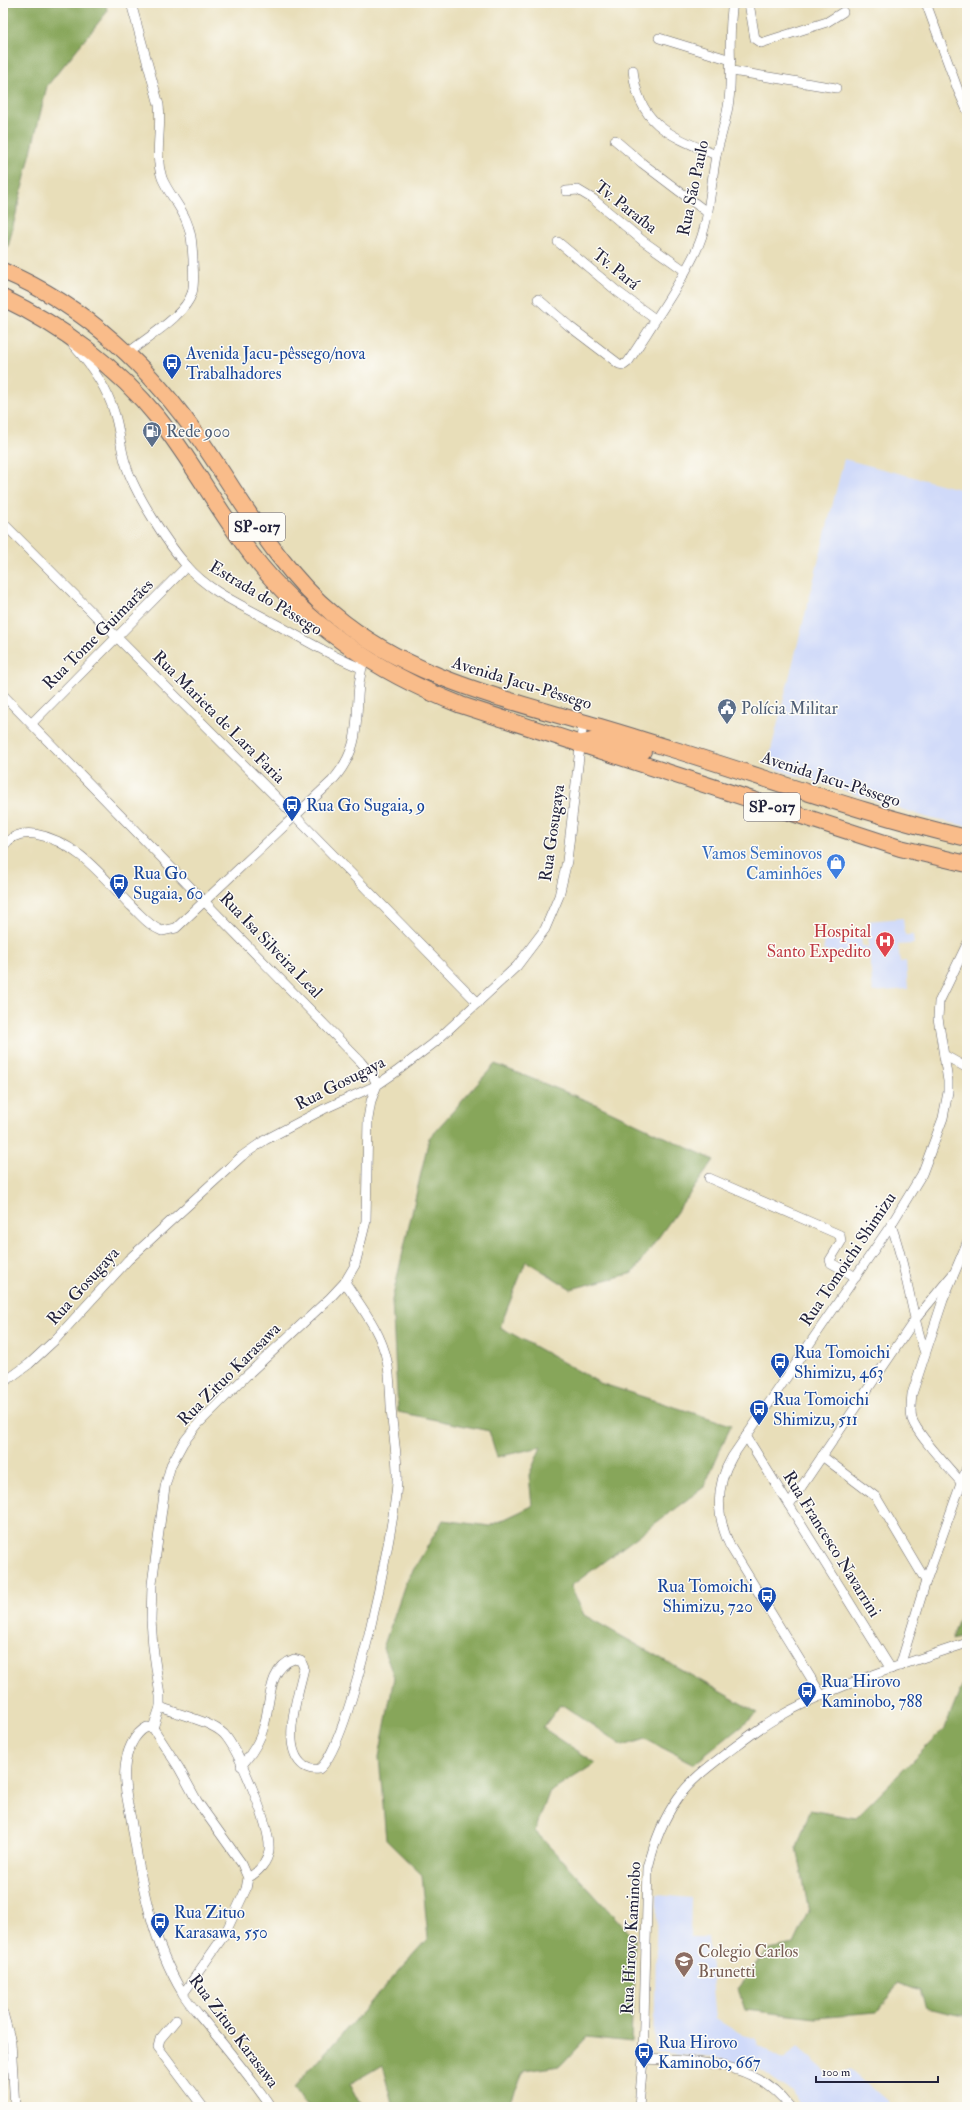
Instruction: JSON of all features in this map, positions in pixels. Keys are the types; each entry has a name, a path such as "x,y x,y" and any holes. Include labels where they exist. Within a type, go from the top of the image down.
{"highway":[{"name":"Avenida Jacu-Pêssego","path":"3,271 43,291 72,309 128,353 179,410 277,555 306,588 334,615 370,640 439,678 516,704 583,722 699,757 910,824 967,838"},
{"name":"SP-017","path":"3,298 59,330 112,370 158,418 230,525 253,556 285,592 363,663 415,686 484,712 579,744 900,848 967,864"},
{"path":"484,712 506,712 565,732 571,725 561,716"},
{"path":"579,744 600,739 682,762 699,757"},
{"path":"870,838 887,835 967,856"}],"street":[{"path":"128,353 183,308 192,293 194,275 190,230 165,184 160,166 158,141 160,116 159,105 131,3"},
{"name":"Rua São Paulo","path":"538,299 569,326 619,364 624,365 628,362 698,245 708,213 716,155 729,102 732,71 729,35 733,3"},
{"path":"749,3 755,39 762,43 827,22 843,12"},
{"path":"926,3 958,90 967,110"},
{"path":"660,38 731,60"},
{"path":"633,70 635,90 640,102 660,128 674,137 716,155"},
{"path":"732,71 836,88"},
{"path":"615,140 642,163 708,213"},
{"name":"Tv. Paraíba","path":"566,191 578,190 593,199 643,241 684,270"},
{"name":"Tv. Pará","path":"558,242 618,292 655,319"},
{"name":"Estrada do Pêssego","path":"59,330 79,352 106,390 114,412 125,465 134,485 152,517 187,566 213,588 231,600 329,654 363,663"},
{"name":"Rua Marieta de Lara Faria","path":"3,523 118,637 478,1003"},
{"name":"Rua Tome Guimarães","path":"32,724 187,566"},
{"path":"3,847 12,837 20,834 30,833 59,840 92,866 149,923 162,931 176,928 294,815 332,781 344,767 350,757 356,737 363,663"},
{"name":"Rua Isa Silveira Leal","path":"3,694 206,900 360,1060 374,1078 377,1085"},
{"name":"Rua Gosugaya","path":"3,1383 29,1364 55,1340 128,1260 242,1156 265,1140 295,1124 377,1085 434,1043 517,966 545,929 560,896 568,861 579,744 583,722"},
{"name":"Rua Tomoichi Shimizu","path":"822,1696 730,1546 723,1530 719,1512 721,1485 728,1464 746,1436 856,1277 891,1225 919,1179 943,1118 948,1092 938,1018 939,1002 967,944"},
{"path":"944,1055 967,1068"},
{"name":"Rua Zituo Karasawa","path":"271,2107 255,2083 183,1994 169,1968 154,1928 135,1843 125,1785 125,1768 131,1745 141,1730 151,1728 160,1707 151,1620 152,1584 165,1487 172,1465 183,1443 198,1424 246,1376 330,1298 345,1282 355,1265 366,1221 368,1119 371,1101 377,1085"},
{"path":"709,1178 840,1235 841,1242 830,1260 834,1265 856,1277"},
{"path":"891,1225 900,1254 914,1321 925,1353"},
{"path":"961,1482 920,1432 911,1414 912,1394 925,1353 953,1274 967,1243"},
{"path":"789,1505 914,1321 953,1274"},
{"path":"241,1766 252,1753 260,1739 273,1681 284,1664 294,1659 301,1660 304,1668 292,1718 294,1749 300,1762 311,1769 319,1769 327,1761 342,1730 354,1695 390,1535 396,1489 397,1463 387,1362 382,1340 345,1282"},
{"name":"Rua Francesco Navarrini","path":"746,1436 890,1669"},
{"path":"822,1456 876,1497 926,1582"},
{"path":"900,1666 926,1582 967,1467"},
{"name":"Rua Hirovo Kaminobo","path":"639,2107 643,2059 648,1868 654,1845 662,1824 678,1798 700,1774 742,1741 772,1720 822,1696 890,1669 967,1643"},
{"path":"160,1707 217,1729 229,1741 260,1810 268,1841 268,1856 264,1864 248,1878"},
{"path":"151,1728 179,1768 200,1805 242,1864 248,1878 246,1889 225,1934 183,1994"},
{"path":"3,2013 11,2042 15,2107"},
{"path":"176,2020 160,2039 158,2047 203,2107"},
{"path":"643,2059 711,2063 734,2067 759,2078 778,2094 790,2107"}],"shaded area":[{"path":"844,459 967,491 967,826 932,819 767,766"},
{"name":"Hospital Santo Expedito","path":"903,918 905,935 913,935 914,944 898,945 900,962 906,961 908,989 873,992 869,951 826,954 826,951 823,951 825,940 851,938 851,936 855,935 856,938 861,938 862,946 869,947 867,921"},
{"name":"Colegio Carlos Brunetti","path":"657,1895 691,1898 690,1937 708,1937 716,2019 742,2035 755,2038 759,2045 784,2060 797,2046 832,2077 850,2069 893,2107 801,2107 791,2091 757,2068 714,2057 654,2052"}],"green space":[{"path":"3,3 106,3 107,12 47,86 8,247 3,246"},
{"path":"495,1064 593,1103 714,1160 633,1273 571,1289 526,1261 500,1327 600,1383 731,1425 704,1487 571,1586 584,1615 758,1713 694,1764 645,1739 623,1746 561,1704 543,1728 596,1763 549,1793 535,1831 635,1939 631,2042 587,2037 560,2066 524,2071 508,2107 393,2107 382,2065 350,2084 362,2107 319,2107 306,2105 294,2087 428,1939 422,1875 386,1840 379,1757 394,1677 383,1648 405,1584 443,1520 490,1526 532,1506 529,1475 541,1447 497,1457 489,1431 398,1412 392,1300 429,1138"},
{"path":"967,1595 967,1635 952,1639"},
{"path":"966,1676 967,2011 964,2016 926,2008 920,1991 898,1983 877,2013 816,2018 745,2010 738,1989 768,1949 794,1944 809,1912 797,1847 810,1810 855,1818 945,1728"}],"place":[{"name":"Avenida Jacu-pêssego/nova Trabalhadores","path":"172,380"},
{"name":"Rede 900","path":"152,448"},
{"name":"Polícia Militar","path":"727,725"},
{"name":"Rua Go Sugaia, 9","path":"292,822"},
{"name":"Vamos Seminovos Caminhões","path":"836,880"},
{"name":"Rua Go Sugaia, 60","path":"119,900"},
{"name":"Hospital Santo Expedito","path":"885,958"},
{"name":"Rua Tomoichi Shimizu, 463","path":"780,1379"},
{"name":"Rua Tomoichi Shimizu, 511","path":"759,1426"},
{"name":"Rua Tomoichi Shimizu, 720","path":"767,1613"},
{"name":"Rua Hirovo Kaminobo, 788","path":"807,1708"},
{"name":"Rua Zituo Karasawa, 550","path":"160,1939"},
{"name":"Colegio Carlos Brunetti","path":"684,1978"},
{"name":"Rua Hirovo Kaminobo, 667","path":"644,2069"}]}
